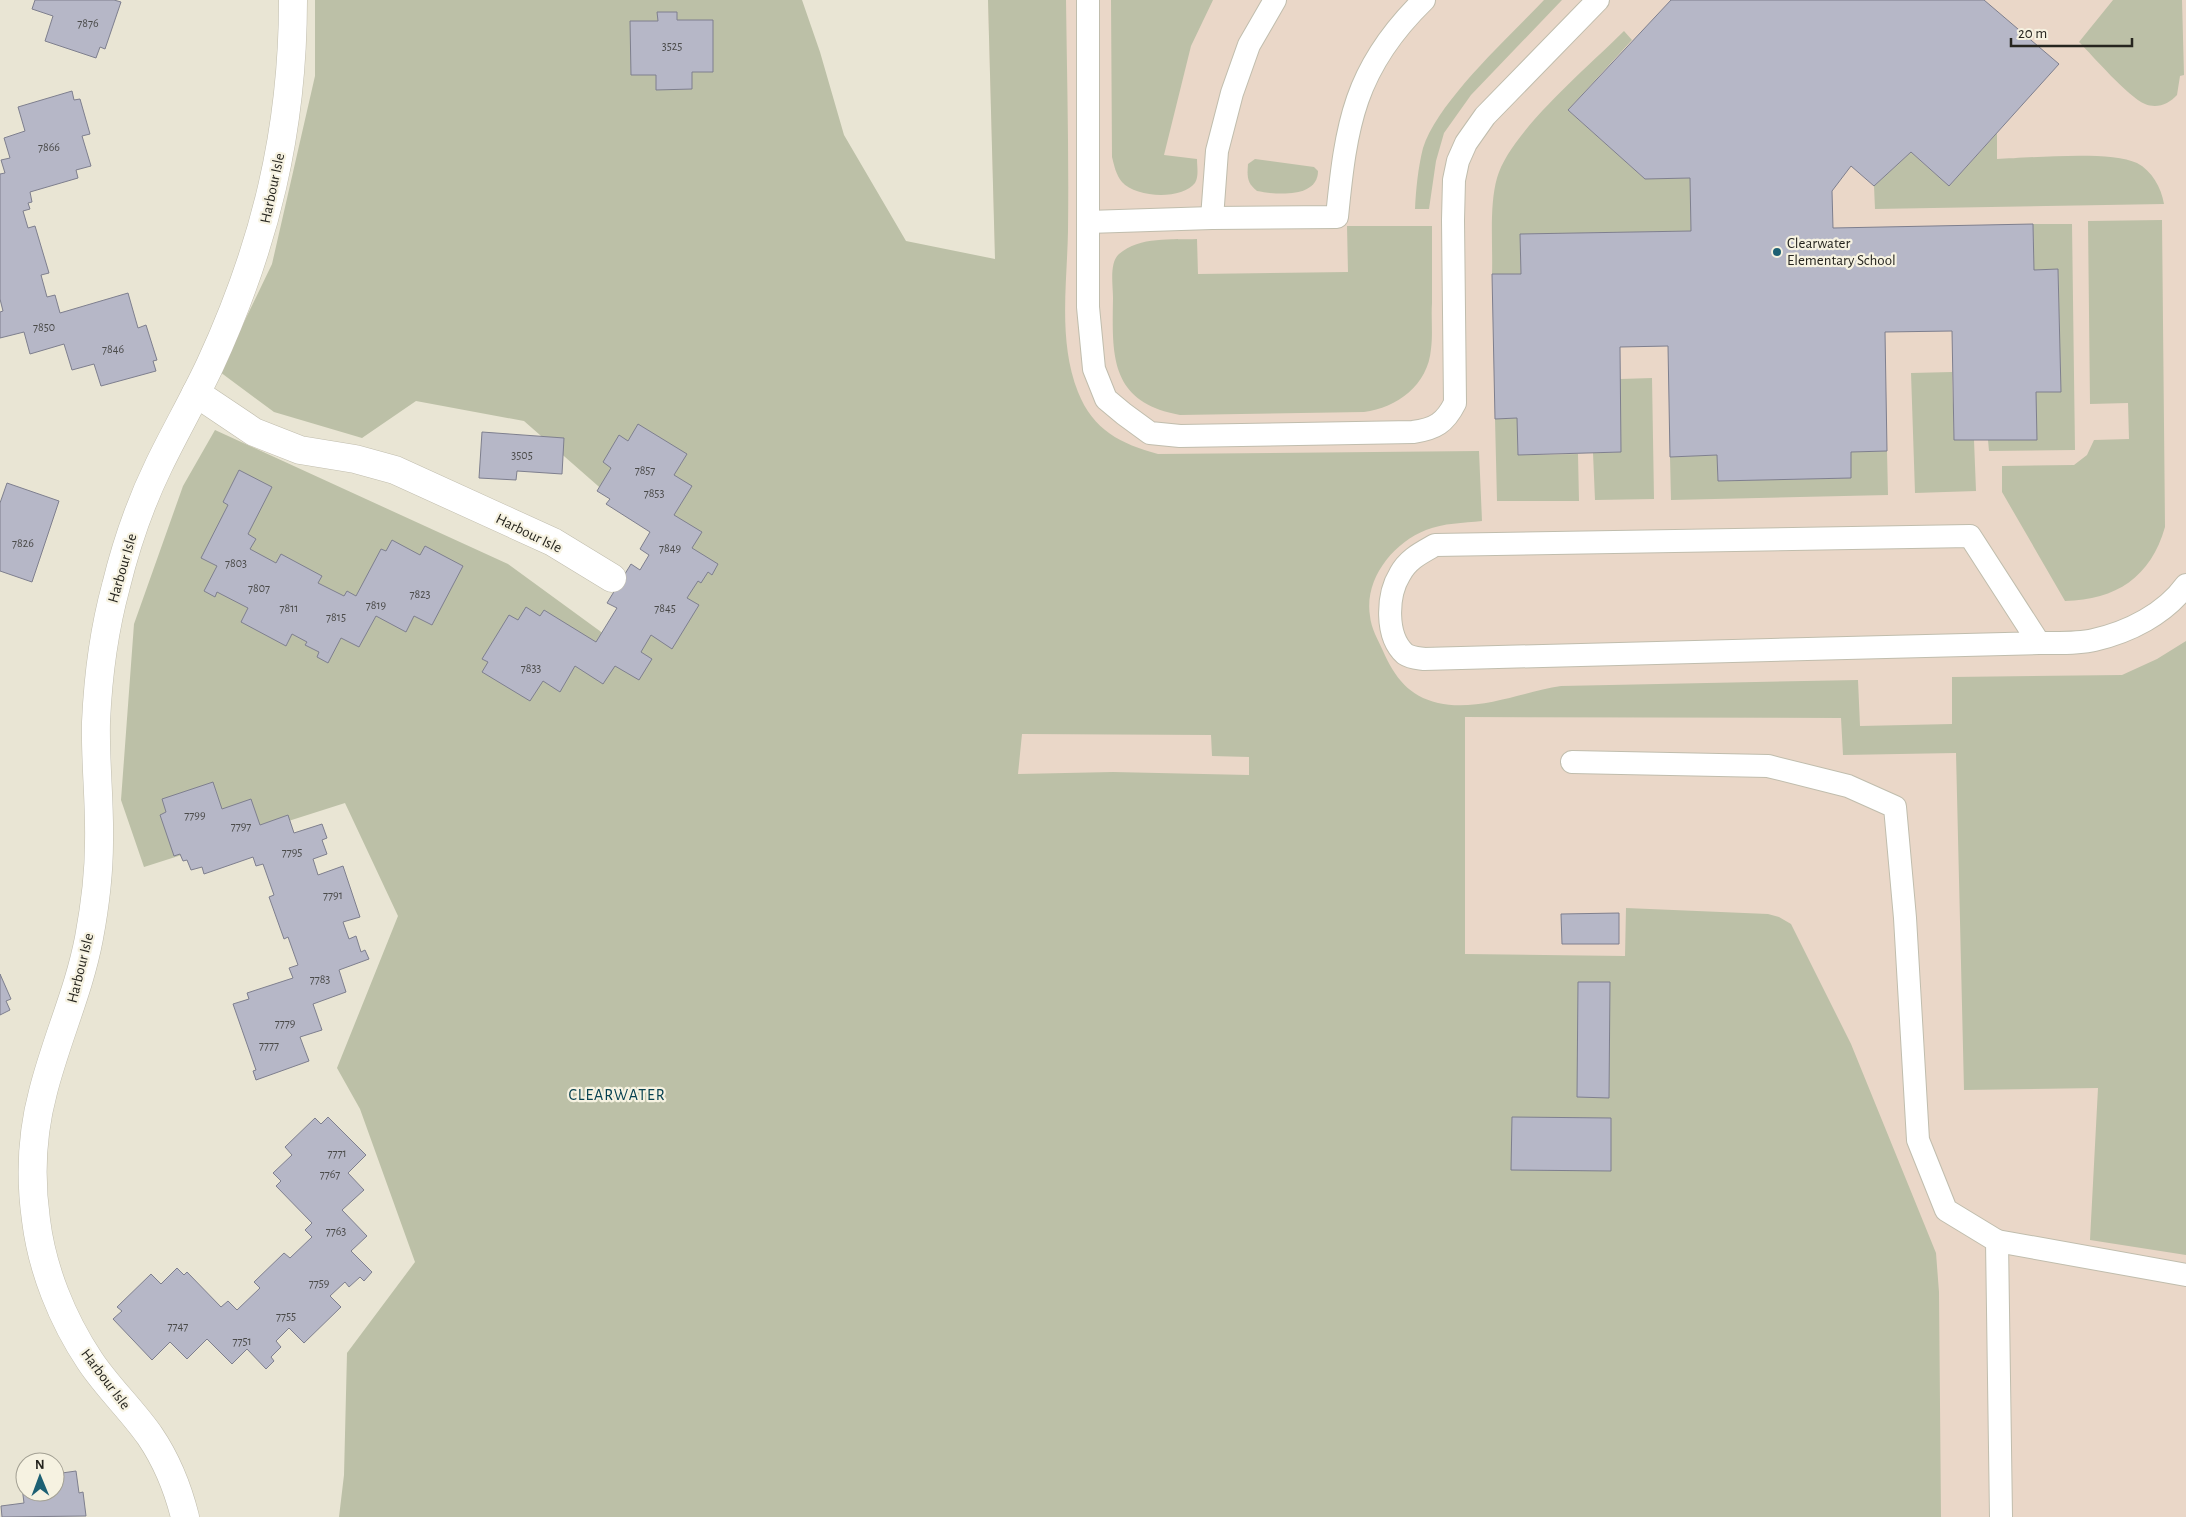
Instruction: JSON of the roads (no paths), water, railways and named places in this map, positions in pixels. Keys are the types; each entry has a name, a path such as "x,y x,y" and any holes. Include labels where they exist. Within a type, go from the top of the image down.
{"street":[{"name":"Harbour Isle","path":"185,1517 171,1472 157,1446 93,1366 69,1325 54,1292 38,1237 32,1183 36,1128 43,1092 82,970 95,903 99,840 96,721 103,648 110,609 137,518 158,466 218,347 254,259 270,204 287,111 291,71 293,0"},
{"name":"Harbour Isle","path":"196,393 254,432 300,450 355,459 395,470 553,542 612,578"}],"lane":[{"path":"1088,0 1088,307 1094,369 1106,399 1150,433 1180,436 1412,432 1427,430 1440,424 1455,403 1453,220 1454,180 1458,161 1466,143 1485,116 1598,0"},
{"path":"1212,218 1217,151 1232,93 1249,45 1275,0"},
{"path":"1088,222 1212,218 1337,218 1350,120 1361,84 1399,24 1424,0"},
{"path":"2039,644 1970,536 1435,545 1414,556 1400,572 1390,598 1390,614 1398,644 1411,657 1424,659 2039,644 2093,640 2145,622 2178,597 2186,585"},
{"path":"1572,762 1768,766 1848,786 1895,807 1905,918 1918,1140 1946,1210 1997,1241 2186,1275"},
{"path":"1997,1241 2001,1517"}],"place":[{"name":"Clearwater Elementary School","path":"1777,252"}],"district":[{"name":"CLEARWATER","path":"617,1094"}]}
